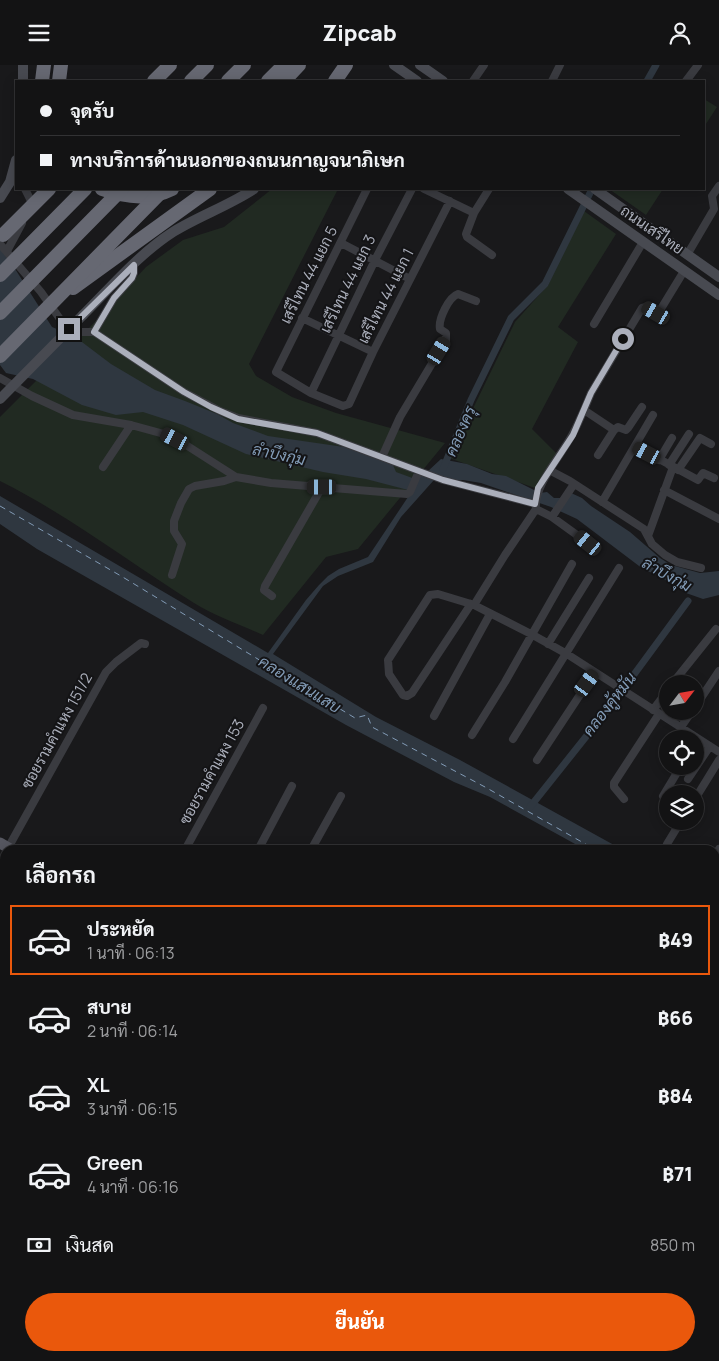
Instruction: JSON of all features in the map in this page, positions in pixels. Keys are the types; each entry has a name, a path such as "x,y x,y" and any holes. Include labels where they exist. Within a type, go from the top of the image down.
{"highway":[{"path":"42,80 44,65"},
{"path":"59,80 61,65"},
{"path":"155,80 170,65"},
{"path":"192,80 208,65"},
{"path":"229,80 244,65"},
{"path":"269,80 284,65"},
{"path":"285,80 299,65"},
{"path":"336,80 346,65"},
{"path":"1,239 37,190"},
{"path":"1,239 47,190"},
{"path":"0,275 84,190"},
{"path":"105,190 116,194 147,196 170,190"},
{"path":"0,313 121,190"},
{"path":"0,356 163,190"},
{"path":"57,299 206,192"}],"main road":[{"path":"23,65 23,80"},
{"path":"394,65 416,80"},
{"path":"423,66 442,80"},
{"path":"0,198 10,182 15,164"},
{"path":"0,399 82,315 155,245 192,221 223,207 252,190"},
{"name":"ถนนเสรีไทย","path":"569,190 719,295"},
{"name":"ถนนเสรีไทย","path":"595,190 718,275"}],"street":[{"path":"474,80 484,65"},
{"path":"552,80 560,65"},
{"path":"687,80 698,65"},
{"path":"687,255 714,209 712,196 719,186"},
{"path":"7,251 18,228 30,212 32,205 25,190"},
{"name":"เสรีไทน 44 แยก 5","path":"311,393 276,374 367,190"},
{"name":"เสรีไทน 44 แยก 3","path":"311,393 375,260 411,190"},
{"path":"426,190 474,213"},
{"path":"488,190 474,213 466,234 467,237 492,255"},
{"name":"เสรีไทน 44 แยก 1","path":"311,393 343,406 349,403 450,201"},
{"path":"1,239 7,251 41,292 60,319 78,332 94,332 184,392 220,411 238,419 317,433 419,473 535,505 554,514 588,543"},
{"path":"594,324 643,242"},
{"path":"341,243 410,279"},
{"path":"94,332 114,298 132,278 134,265"},
{"path":"684,271 659,312 656,313 646,307 642,308 591,393 573,435 538,490 535,505 473,605 412,693 407,696 402,695 390,674 388,660 430,595 438,595 473,605 532,634 567,654 685,730"},
{"path":"382,457 400,417 446,340 446,333 440,329 439,323 452,297 458,294 476,301"},
{"path":"302,318 339,334 373,352"},
{"path":"0,378 32,396 73,415 164,433 236,477 271,483 407,495 419,473"},
{"path":"598,455 614,429 618,427 628,429 642,407"},
{"path":"584,410 614,429"},
{"path":"602,502 653,415"},
{"path":"103,467 131,425"},
{"path":"648,536 664,490 689,434"},
{"path":"659,460 672,438"},
{"path":"674,467 700,438 711,444"},
{"path":"635,447 698,480 704,473 714,478"},
{"path":"550,471 574,483 644,529 652,544 665,555 678,562 702,568"},
{"path":"172,575 182,544 174,533 174,521 187,493 195,486 236,477"},
{"path":"554,514 574,483"},
{"path":"272,595 264,590 264,586 322,487"},
{"path":"664,490 719,519"},
{"path":"472,735 506,682 572,564"},
{"path":"513,739 619,568"},
{"path":"548,643 589,577"},
{"path":"434,716 490,614"},
{"path":"679,675 716,629"},
{"name":"ซอยรามคำแหง 151/2","path":"8,845 106,672 135,646 140,643 145,644"},
{"path":"704,694 719,671"},
{"path":"536,760 595,672"},
{"path":"624,799 614,787 614,783 659,706"},
{"name":"ซอยรามคำแหง 153","path":"188,845 263,708"},
{"path":"681,727 686,720"},
{"path":"704,743 719,752"},
{"path":"688,779 710,746"},
{"path":"704,785 719,760"},
{"path":"261,845 292,786"},
{"path":"314,845 341,796"},
{"path":"667,844 676,830"}],"shaded area":[{"path":"705,100 717,107 705,125"},
{"path":"271,190 337,190 249,364 256,376 292,397 336,413 445,443 358,549 326,557 263,635 202,608 74,524 0,481 0,417 90,327 146,267 183,240 224,227"},
{"path":"610,190 662,190 646,215"},
{"path":"584,211 616,234 558,327 578,342 532,429 557,454 535,488 449,458 515,322 548,285"}],"water":[{"path":"0,247 52,327 74,336 111,364 155,390 268,436 344,447 393,465 396,472 415,479 427,472 441,459 467,464 492,474 506,476 540,493 547,492 554,498 565,498 571,493 582,498 630,532 671,565 700,573 719,571 719,595 703,599 686,593 659,576 643,569 577,519 551,507 481,483 463,480 434,480 401,517 373,562 338,576 323,586 273,654 376,717 460,760 614,845 577,845 490,797 454,782 346,725 37,549 0,524 0,496 268,653 306,600 328,576 339,569 368,557 412,491 366,479 323,472 246,454 183,425 143,412 116,415 82,405 33,379 6,373 0,365"}],"waterway":[{"name":"คลองครุ","path":"648,80 656,65"},
{"name":"คลองครุ","path":"443,469 471,400 511,318 545,284 592,190"},
{"name":"คลองคู้หมัน","path":"530,807 616,699 688,601"}],"ferry route":[{"path":"0,506 121,576 355,718 367,715 372,727 485,787 587,845"}],"route":[{"path":"69,329 134,265 132,278 106,309 94,332 193,397 238,419 317,433 443,480 535,504 538,488 573,435 591,393 623,339"}],"water label":[{"name":"ลำบึงกุ่ม","path":"279,454"},
{"name":"ลำบึงกุ่ม","path":"667,574"},
{"name":"คลองแสนแสบ","path":"300,684"}]}
